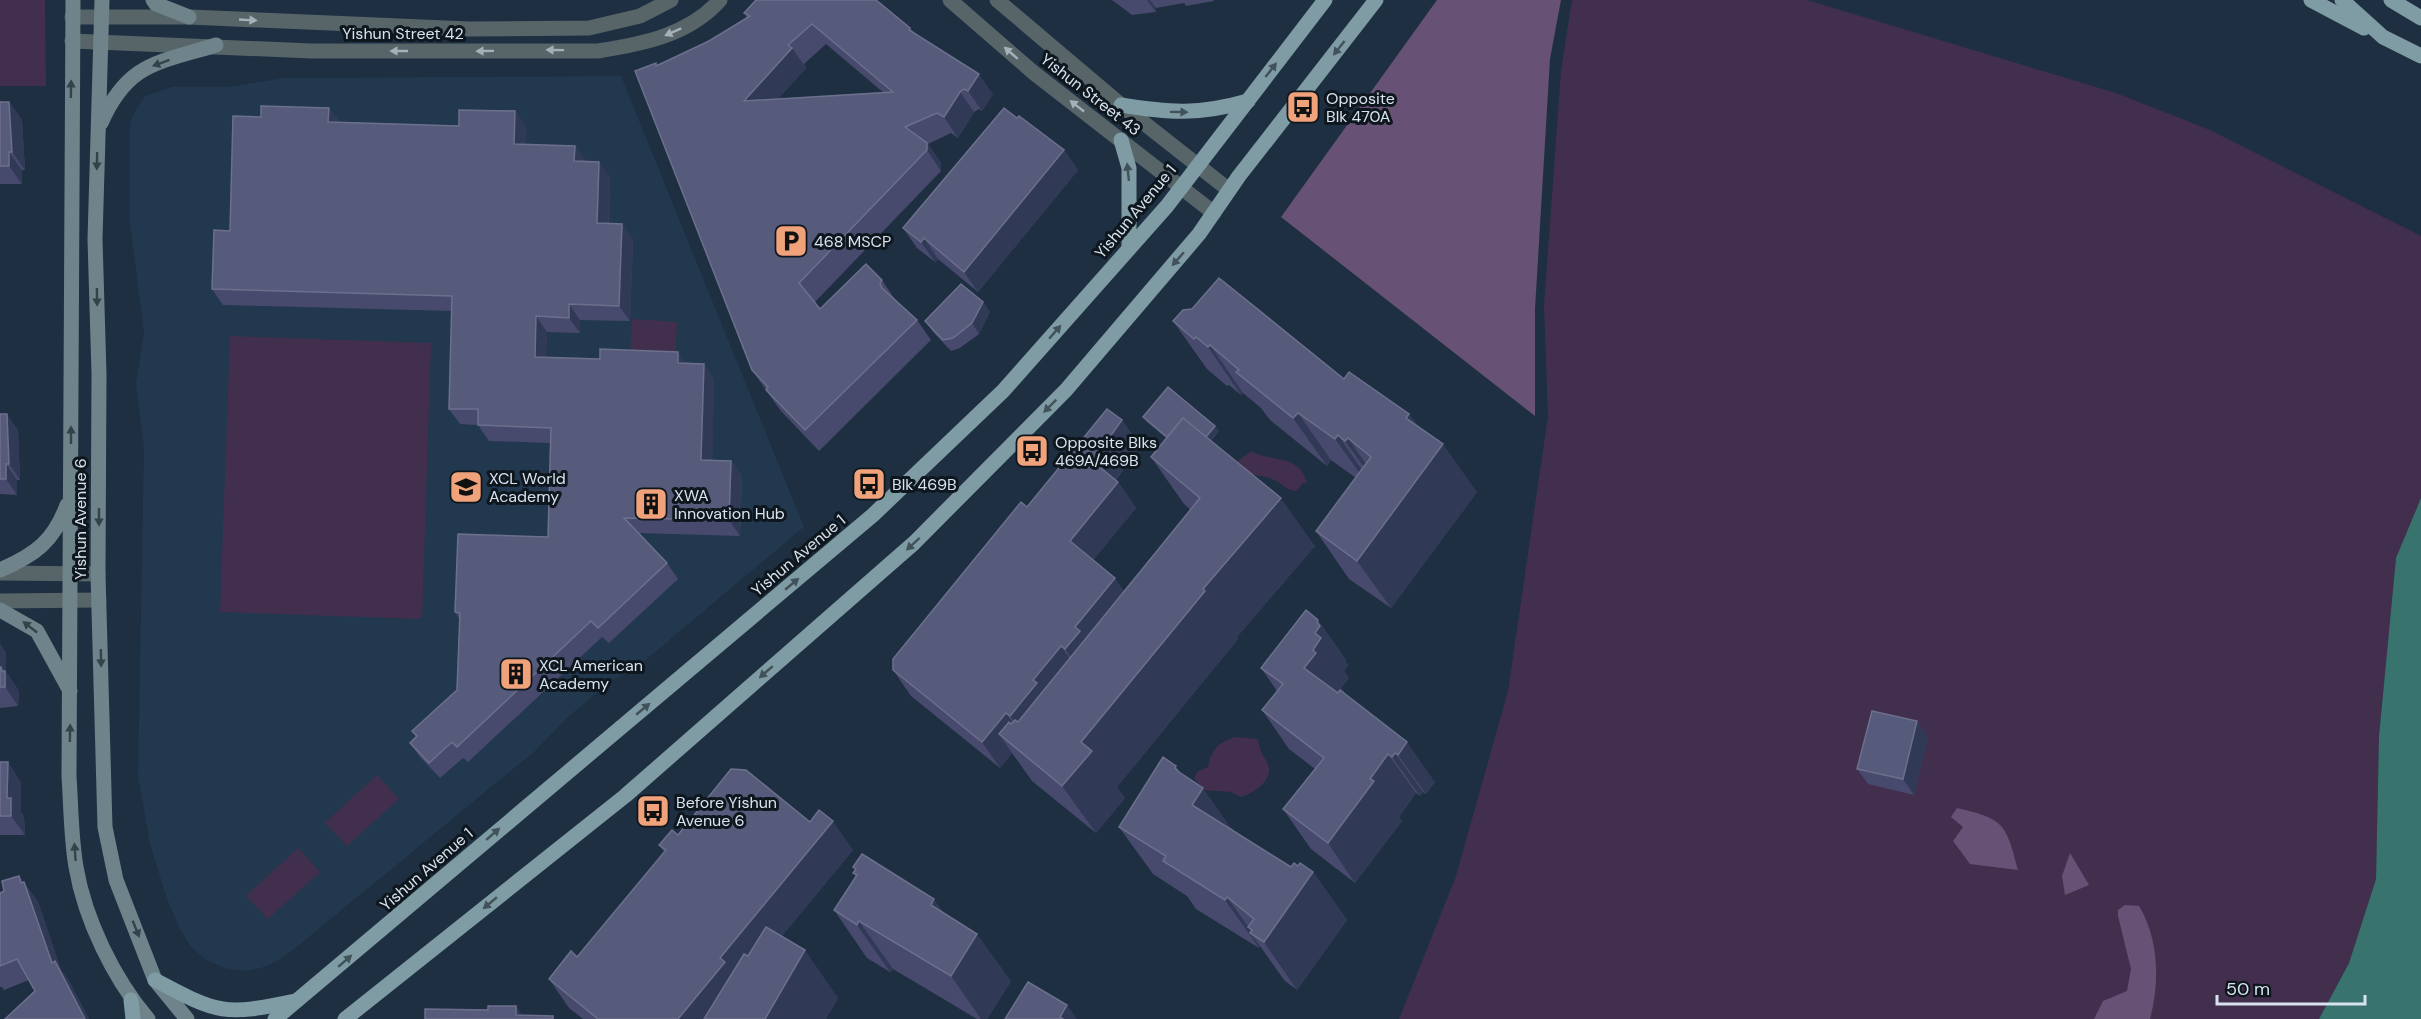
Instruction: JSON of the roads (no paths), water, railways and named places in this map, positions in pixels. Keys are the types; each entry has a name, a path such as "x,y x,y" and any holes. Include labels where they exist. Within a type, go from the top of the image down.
{"main road":[{"name":"Yishun Avenue 6","path":"73,0 72,601 69,776 76,868 88,909 113,970 131,1000 148,1019"},
{"name":"Yishun Avenue 6","path":"102,0 98,130 98,574 105,827 116,879 155,980 187,1019"},
{"path":"153,0 156,4 189,17"},
{"name":"Yishun Avenue 1","path":"275,1019 873,515 1003,391 1167,206 1325,0"},
{"path":"345,1019 625,796 914,543 1066,390 1199,234 1229,190 1376,0"},
{"path":"2311,0 2421,56"},
{"path":"2342,0 2383,37"},
{"path":"2391,0 2421,18"},
{"path":"98,130 110,102 133,75 158,63 216,45"},
{"path":"1121,105 1163,112 1190,112 1213,111 1248,101"},
{"path":"1121,140 1129,168 1129,247"},
{"path":"0,571 44,545 59,527 71,494"},
{"path":"0,610 37,631 70,691"},
{"path":"155,980 202,1005 223,1011 246,1011 301,999"},
{"path":"131,1000 133,1019"}],"street":[{"name":"Yishun Street 42","path":"72,17 189,17 469,29 589,28 640,16 671,0"},
{"name":"Yishun Street 42","path":"72,41 216,45 311,51 598,51 642,44 670,34 706,16 720,0"},
{"name":"Yishun Street 43","path":"950,0 1034,73 1214,213"},
{"name":"Yishun Street 43","path":"997,0 1121,105 1229,190"},
{"path":"0,571 98,574"},
{"path":"0,601 99,600"}],"place":[{"name":"Opposite Blk 470A","path":"1303,107"},
{"name":"468 MSCP","path":"791,241"},
{"name":"Opposite Blks 469A/469B","path":"1032,451"},
{"name":"Blk 469B","path":"869,484"},
{"name":"XCL World Academy","path":"466,487"},
{"name":"XWA Innovation Hub","path":"651,504"},
{"name":"XCL American Academy","path":"516,674"},
{"name":"Before Yishun Avenue 6","path":"653,811"}]}
